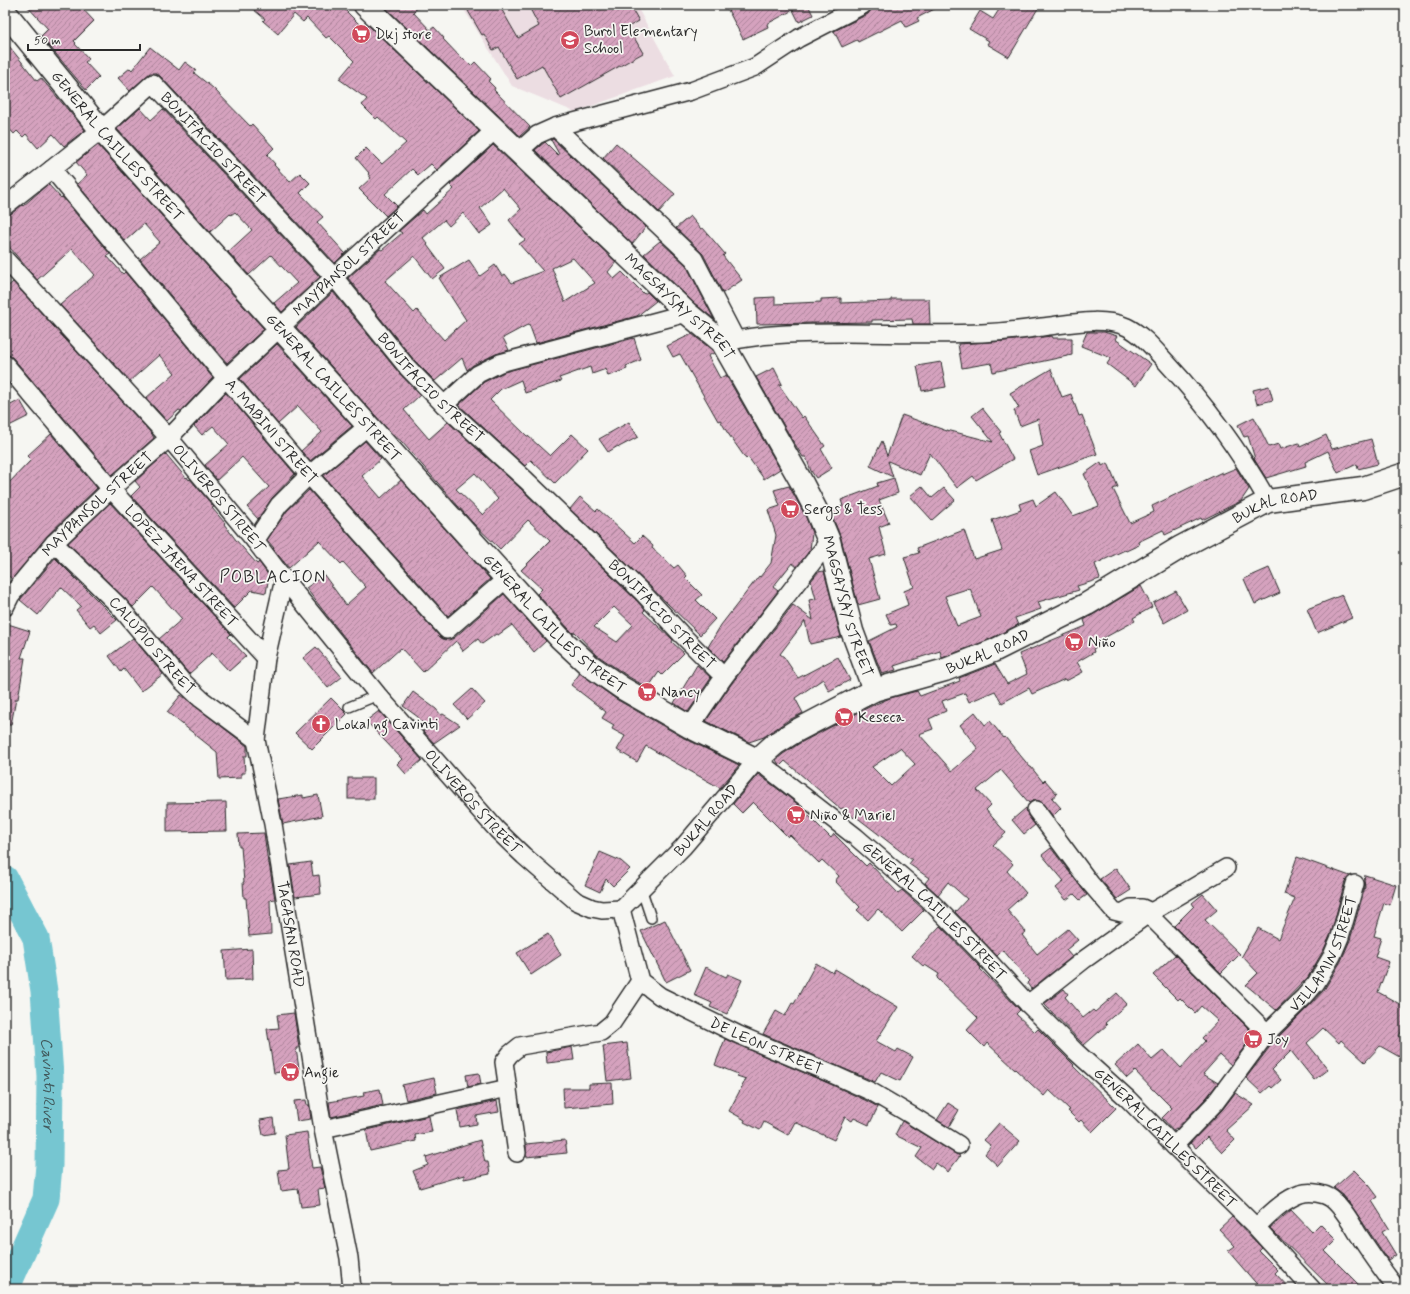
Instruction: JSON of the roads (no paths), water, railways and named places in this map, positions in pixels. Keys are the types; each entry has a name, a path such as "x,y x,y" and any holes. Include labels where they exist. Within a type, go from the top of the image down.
{"street":[{"name":"MAGSAYSAY STREET","path":"364,5 687,313 729,341 801,481 829,541 852,631 874,690"},
{"path":"518,152 537,135 555,127 691,91 754,66 799,38 863,5"},
{"name":"GENERAL CAILLES STREET","path":"5,12 101,130 560,638 589,665 622,688 690,727 757,760 856,837 928,899 1028,1004 1076,1052 1128,1099 1256,1227 1312,1289"},
{"name":"BONIFACIO STREET","path":"101,130 153,83 334,277 407,367 444,405 526,480 643,593 681,634 724,676"},
{"path":"555,127 694,259 729,341 771,335 838,332 897,334 1002,332 1090,321 1109,322 1127,327 1142,337 1189,387 1243,458 1268,501"},
{"path":"5,206 101,130"},
{"name":"MAYPANSOL STREET","path":"5,607 11,595 54,543 111,489 169,438 226,378 495,130"},
{"name":"A. MABINI STREET","path":"52,169 226,378 309,475 446,630 506,579"},
{"name":"OLIVEROS STREET","path":"5,259 169,438 255,541 378,695 497,830 524,856 576,901 585,906 602,910 621,909"},
{"path":"444,405 478,374 500,363 687,313"},
{"name":"LOPEZ JAENA STREET","path":"5,364 111,489 266,658"},
{"path":"255,541 280,505 309,475 368,426"},
{"name":"BUKAL ROAD","path":"621,909 683,847 757,760 775,744 794,732 874,690 945,670 994,651 1087,604 1181,547 1268,501 1363,488 1405,474"},
{"path":"690,727 724,676 829,541"},
{"name":"CALUPIO STREET","path":"54,543 119,606 181,680 201,699 256,740"},
{"name":"TAGASAN ROAD","path":"284,579 266,658 256,740 273,824 323,1129 349,1258 352,1289"},
{"path":"1036,810 1090,883 1114,911 1122,913 1131,908 1142,908 1150,913 1267,1033"},
{"path":"1028,1004 1085,959 1150,913 1226,868"},
{"name":"VILLAMIN STREET","path":"1174,1146 1215,1102 1267,1033 1304,997 1326,969 1340,937 1355,884"},
{"path":"517,1153 504,1062 510,1054 520,1046 600,1032 612,1023 640,981 621,909"},
{"name":"DE LEON STREET","path":"640,981 660,996 738,1035 872,1092 959,1145"},
{"path":"323,1129 508,1088"},
{"path":"1256,1227 1286,1202 1300,1194 1309,1192 1320,1194 1332,1199 1344,1213 1379,1266 1397,1289"}],"lane":[{"path":"349,707 378,695"},
{"path":"641,888 651,918"}],"waterway":[{"name":"Cavinti River","path":"5,879 36,938 44,991 50,1076 49,1165 46,1199 6,1289"}],"place":[{"name":"Dkj store","path":"361,34"},
{"name":"Burol Elementary School","path":"570,40"},
{"name":"Sergs & Tess","path":"790,509"},
{"name":"Niño","path":"1074,642"},
{"name":"Nancy","path":"647,692"},
{"name":"Keseca","path":"844,717"},
{"name":"Lokal ng Cavinti","path":"321,724"},
{"name":"Niño & Mariel","path":"796,815"},
{"name":"Joy","path":"1253,1039"},
{"name":"Angie","path":"290,1072"}],"district":[{"name":"POBLACION","path":"273,576"}]}
